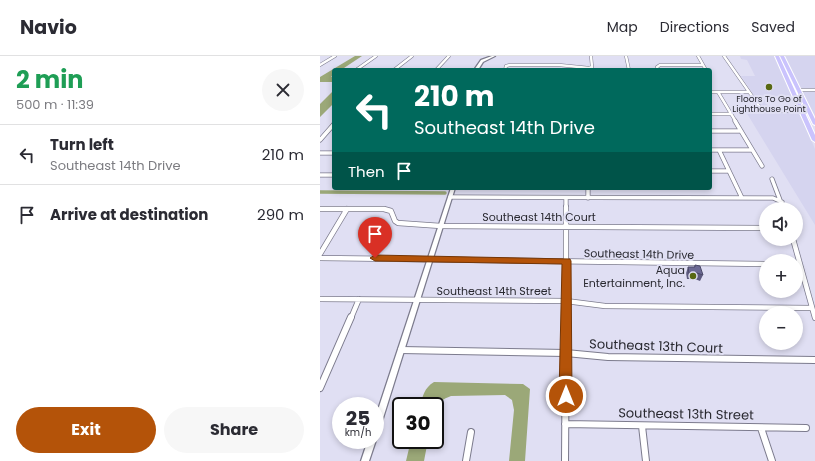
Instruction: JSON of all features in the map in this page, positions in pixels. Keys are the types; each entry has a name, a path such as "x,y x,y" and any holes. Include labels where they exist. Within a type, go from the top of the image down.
{"main road":[{"path":"777,56 815,140"},
{"path":"782,56 815,124"},
{"path":"789,84 798,90"},
{"path":"794,95 803,99"},
{"path":"802,111 812,118"}],"street":[{"path":"320,65 335,56"},
{"path":"359,68 376,56"},
{"path":"397,68 412,56"},
{"path":"438,68 449,56"},
{"path":"477,68 482,61 494,56"},
{"path":"506,68 508,65 559,65 578,68 591,68 591,56"},
{"path":"626,56 629,68"},
{"path":"698,56 705,68"},
{"path":"724,56 759,106"},
{"path":"657,68 658,66 703,65"},
{"path":"798,90 815,90"},
{"path":"712,92 749,92"},
{"path":"718,92 762,166"},
{"path":"764,109 775,111 802,111"},
{"path":"712,114 731,114"},
{"path":"320,140 332,126"},
{"path":"712,131 741,131"},
{"path":"326,133 332,133"},
{"path":"712,150 752,150"},
{"path":"719,150 728,172 742,198"},
{"path":"320,153 332,153"},
{"path":"712,171 728,172"},
{"path":"320,175 332,175"},
{"path":"772,179 781,200"},
{"path":"384,402 452,190"},
{"path":"588,190 588,198"},
{"path":"450,196 566,198 772,198 781,200"},
{"path":"565,461 566,198"},
{"name":"Southeast 14th Court","path":"320,209 388,210 392,213 395,221 398,222 441,226 759,228"},
{"path":"320,254 347,209"},
{"name":"Southeast 14th Drive","path":"320,258 759,264"},
{"path":"803,280 815,318"},
{"name":"Southeast 14th Street","path":"320,299 417,301 566,301 605,306 812,308"},
{"path":"320,388 359,300"},
{"name":"Southeast 13th Court","path":"401,350 566,353 608,357 815,360"},
{"name":"Southeast 13th Street","path":"565,424 806,428"},
{"path":"642,426 646,461"},
{"path":"761,428 772,461"},
{"path":"466,461 471,432"},
{"path":"365,461 369,449"}],"shaded area":[{"path":"355,56 362,56 344,68 335,68"},
{"path":"740,56 815,56 815,116 805,96 762,96 770,109 762,107 741,76 755,76 747,60 741,59"},
{"path":"332,70 332,82 320,82 320,77"},
{"path":"332,92 332,105 320,117 320,104"},
{"path":"743,107 760,108 767,111 794,112 801,115 815,149 815,225 803,205 803,202 801,202"},
{"path":"434,382 523,384 530,389 525,461 509,461 514,410 512,400 505,395 451,396 444,399 444,397 423,397"},
{"path":"409,449 426,449 424,461 406,461"}],"building":[{"path":"695,265 700,266 703,275 689,273 688,267 695,267"}],"waterway":[{"path":"320,192 445,193"}],"place":[{"name":"Floors To Go of Lighthouse Point","path":"769,87"},
{"name":"Aqua Entertainment, Inc.","path":"693,276"}],"route":[{"path":"375,258 566,261 566,396"}]}
